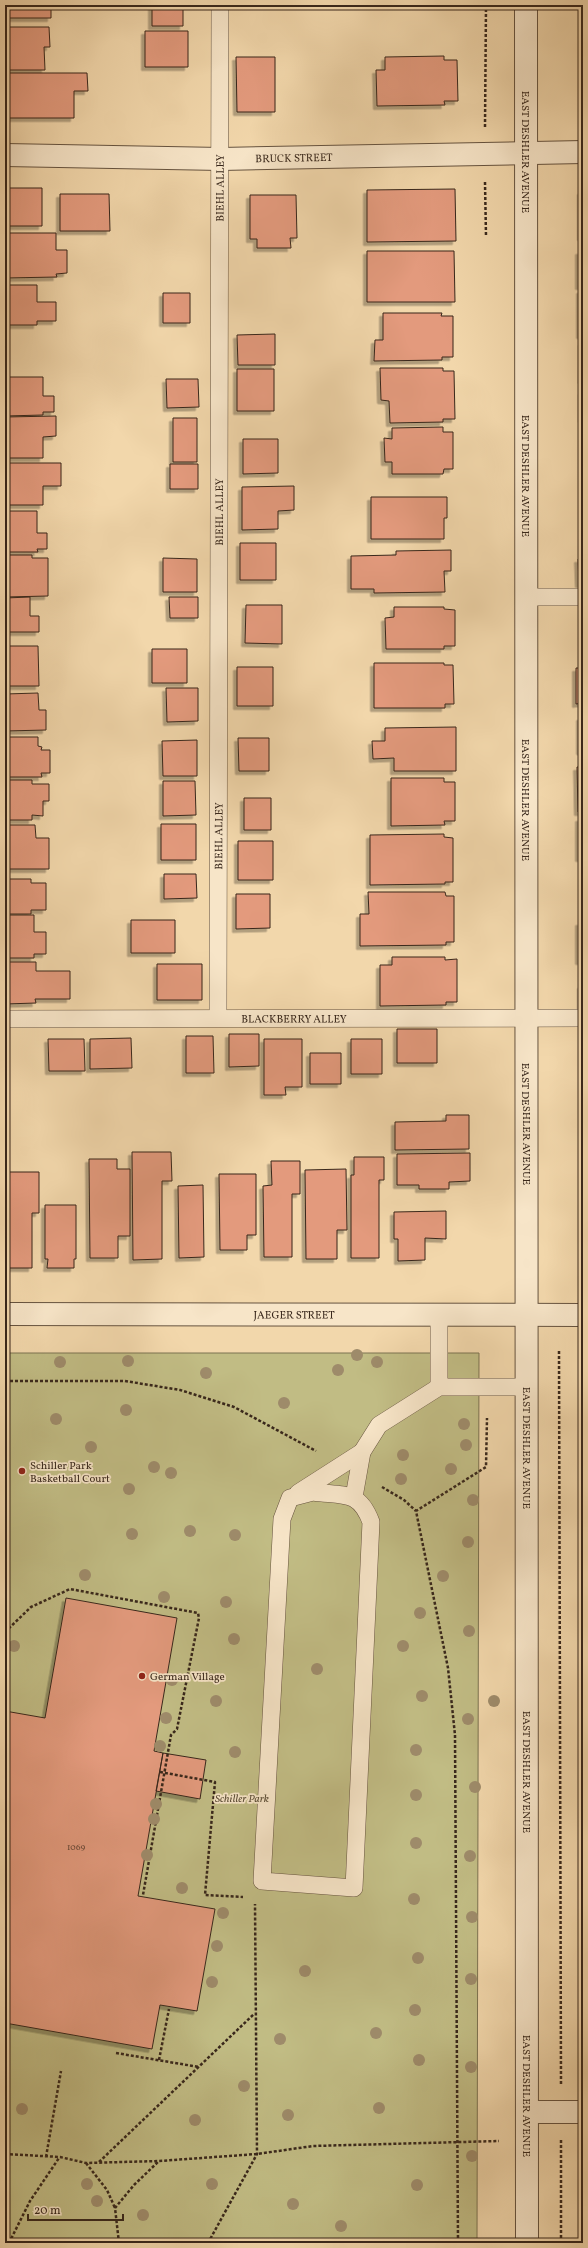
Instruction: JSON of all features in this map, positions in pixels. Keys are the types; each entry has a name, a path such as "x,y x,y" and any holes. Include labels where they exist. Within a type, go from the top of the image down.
{"street":[{"name":"EAST DESHLER AVENUE","path":"526,5 525,1018 527,1316 527,2243"},
{"name":"BRUCK STREET","path":"5,155 221,160 527,152 583,152"},
{"name":"JAEGER STREET","path":"5,1314 583,1315"},
{"path":"527,2112 583,2112"}],"lane":[{"name":"BIEHL ALLEY","path":"218,1018 221,160 220,5"},
{"path":"525,597 583,598"},
{"name":"BLACKBERRY ALLEY","path":"5,1019 583,1018"},
{"path":"439,1315 439,1387"},
{"path":"354,1497 362,1452 379,1425 439,1387 527,1386"},
{"path":"290,1498 313,1492 354,1497 365,1506 371,1522 354,1888 262,1881 282,1519 290,1498 362,1452"}],"path":[{"path":"486,5 486,236"},
{"path":"559,1351 561,2243"},
{"path":"5,1381 125,1381 180,1390 234,1407 341,1465"},
{"path":"416,1511 486,1466 487,1418"},
{"path":"357,1474 404,1500 416,1511 448,1668 455,1735 458,2243"},
{"path":"5,1632 31,1607 70,1589 198,1613 199,1618 177,1729 171,1735 143,1895"},
{"path":"160,1772 215,1782 205,1895 255,1898"},
{"path":"208,2243 257,2154 254,2014 255,1898 262,1881"},
{"path":"159,2060 169,2009"},
{"path":"99,2162 254,2014"},
{"path":"116,2053 200,2067"},
{"path":"46,2157 61,2071"},
{"path":"5,2154 60,2158 86,2163 159,2161 257,2154 313,2146 527,2141"},
{"path":"10,2243 30,2201 60,2158"},
{"path":"115,2208 134,2184 159,2161"},
{"path":"86,2163 107,2190 115,2208 119,2243"}],"green space":[{"name":"Schiller Park","path":"5,1353 479,1353 477,2243 5,2243"}],"building":[{"path":"5,5 51,5 51,18 5,18"},
{"path":"152,5 183,5 183,26 152,26"},
{"path":"5,27 49,27 50,47 44,47 45,70 5,70"},
{"path":"145,31 188,31 188,67 145,67"},
{"path":"444,56 444,60 457,60 458,101 444,101 445,105 377,106 376,70 385,70 385,57"},
{"path":"236,57 275,57 275,112 237,112"},
{"path":"5,73 87,73 88,91 74,91 74,118 5,118"},
{"path":"5,188 42,188 42,226 5,226"},
{"path":"455,189 456,241 367,242 367,190"},
{"path":"581,191 583,191 583,237 581,237"},
{"path":"60,194 109,194 110,231 60,231"},
{"path":"250,195 296,195 297,238 290,238 291,248 257,248 257,239 250,239"},
{"path":"5,233 56,233 56,250 67,250 67,273 56,274 57,277 5,278"},
{"path":"367,251 454,251 455,302 367,302"},
{"path":"579,251 583,251 583,286 579,286"},
{"path":"5,285 37,285 37,302 56,302 56,321 37,321 37,325 5,325"},
{"path":"580,290 583,290 583,335 580,335"},
{"path":"163,293 190,293 190,323 163,323"},
{"path":"383,313 442,313 441,316 453,316 453,357 442,357 442,360 374,361 375,340 383,340"},
{"path":"275,334 275,365 238,365 237,335"},
{"path":"582,342 583,342 582,380"},
{"path":"380,368 443,368 443,371 454,371 455,419 443,419 443,422 390,423 389,401 381,400"},
{"path":"237,369 274,369 274,411 237,411"},
{"path":"5,377 43,377 43,396 54,396 54,412 43,412 43,415 5,416"},
{"path":"166,379 198,379 199,407 167,408"},
{"path":"583,391 583,419 582,419"},
{"path":"56,416 56,436 43,437 43,458 5,458 5,417"},
{"path":"173,418 197,418 197,462 173,462"},
{"path":"443,427 443,432 453,432 453,469 444,469 443,474 392,474 392,462 385,462 384,438 392,439 392,428"},
{"path":"243,439 278,439 278,473 243,474"},
{"path":"5,463 61,463 61,486 43,486 43,505 5,505"},
{"path":"170,464 198,464 198,489 170,489"},
{"path":"294,486 294,510 278,511 278,529 242,530 242,487"},
{"path":"371,497 447,497 447,518 444,518 444,539 371,539"},
{"path":"5,511 37,511 37,533 47,533 47,549 37,549 38,552 5,552"},
{"path":"240,543 276,543 276,580 240,580"},
{"path":"451,550 451,571 444,571 445,592 374,593 374,589 351,589 351,556 396,555 396,551"},
{"path":"5,555 32,555 32,558 48,558 48,596 5,597"},
{"path":"163,558 197,559 197,592 163,592"},
{"path":"578,559 583,559 583,584 579,584"},
{"path":"30,597 30,616 39,616 39,632 5,632 5,598"},
{"path":"169,597 198,597 198,618 170,618"},
{"path":"246,605 282,605 282,644 245,643"},
{"path":"394,607 444,607 444,609 455,610 455,646 444,646 444,649 386,649 385,618 394,617"},
{"path":"5,646 38,646 39,686 5,686"},
{"path":"152,649 187,649 187,683 152,683"},
{"path":"374,663 444,663 444,665 453,665 454,704 445,704 445,708 374,708"},
{"path":"237,667 273,667 273,706 237,706"},
{"path":"576,668 583,668 583,703 576,704"},
{"path":"166,688 198,688 198,721 167,722"},
{"path":"38,693 39,710 46,710 46,730 5,731 5,694"},
{"path":"580,717 583,717 583,752 580,751"},
{"path":"456,727 456,771 394,771 394,758 373,759 372,741 385,741 385,728"},
{"path":"5,737 38,737 38,746 42,747 41,750 50,750 50,773 41,773 42,777 5,777"},
{"path":"238,738 269,738 269,771 239,771"},
{"path":"197,740 197,776 163,776 162,741"},
{"path":"577,767 583,767 583,812 578,812"},
{"path":"391,778 444,778 444,782 455,782 455,821 444,821 445,825 391,826"},
{"path":"5,780 32,780 32,784 49,784 49,801 43,801 43,816 32,815 32,820 5,820"},
{"path":"163,781 195,781 196,815 163,816"},
{"path":"244,798 271,798 271,830 244,830"},
{"path":"579,818 583,818 583,858 579,858"},
{"path":"161,824 196,824 196,860 161,860"},
{"path":"5,825 35,825 36,838 49,838 49,869 5,869"},
{"path":"444,834 444,837 453,838 453,882 445,882 445,884 370,885 370,835"},
{"path":"238,841 273,841 273,880 238,880"},
{"path":"164,874 196,874 197,898 164,899"},
{"path":"5,879 31,879 31,883 46,883 46,910 31,910 31,914 5,914"},
{"path":"368,892 445,892 446,896 454,896 454,942 446,942 446,945 360,946 360,914 369,914"},
{"path":"236,894 270,894 270,928 236,929"},
{"path":"5,915 34,915 34,932 46,932 46,954 34,954 34,958 5,958"},
{"path":"131,920 175,920 175,953 131,953"},
{"path":"579,922 583,922 583,961 579,961"},
{"path":"392,957 445,957 445,960 457,959 457,1002 446,1002 446,1005 380,1006 380,965 392,965"},
{"path":"5,962 36,962 36,971 70,971 70,999 35,999 36,1003 5,1004"},
{"path":"157,964 202,964 202,1000 157,1000"},
{"path":"581,985 583,985 583,1009 581,1009"},
{"path":"397,1029 437,1029 437,1063 397,1063"},
{"path":"229,1034 259,1034 259,1066 229,1067"},
{"path":"186,1036 213,1036 214,1073 186,1073"},
{"path":"131,1038 132,1068 90,1069 90,1039"},
{"path":"48,1039 84,1039 85,1071 49,1071"},
{"path":"264,1039 302,1039 302,1087 285,1087 286,1095 264,1095"},
{"path":"351,1039 382,1039 382,1074 351,1074"},
{"path":"310,1053 341,1053 341,1084 310,1084"},
{"path":"446,1115 469,1115 469,1149 395,1150 395,1122 446,1121"},
{"path":"132,1152 171,1152 172,1181 162,1181 162,1259 133,1260"},
{"path":"470,1153 470,1181 449,1182 449,1189 419,1189 419,1185 397,1185 397,1154"},
{"path":"354,1157 384,1157 384,1180 379,1180 379,1258 351,1258 351,1175 354,1175"},
{"path":"89,1159 117,1159 117,1169 130,1169 130,1236 118,1236 118,1258 90,1258"},
{"path":"271,1161 300,1161 300,1194 292,1194 292,1257 264,1257 263,1186 272,1185"},
{"path":"346,1169 347,1230 337,1230 337,1259 306,1259 305,1170"},
{"path":"5,1172 39,1172 39,1213 32,1213 32,1268 5,1268"},
{"path":"219,1174 256,1174 256,1235 247,1235 247,1250 220,1250"},
{"path":"203,1185 204,1257 179,1258 178,1186"},
{"path":"45,1205 76,1205 76,1259 74,1259 74,1268 47,1268 48,1259 45,1259"},
{"path":"446,1211 446,1239 425,1238 425,1260 398,1261 398,1239 394,1239 394,1212"},
{"path":"66,1598 177,1618 154,1751 163,1753 138,1896 215,1909 197,2011 160,2005 152,2049 5,2023 5,1799 7,1786 5,1786 5,1711 45,1718"},
{"path":"163,1753 206,1760 200,1799 156,1791"}],"place":[{"name":"Schiller Park Basketball Court","path":"22,1471"},
{"name":"German Village","path":"142,1676"}]}
